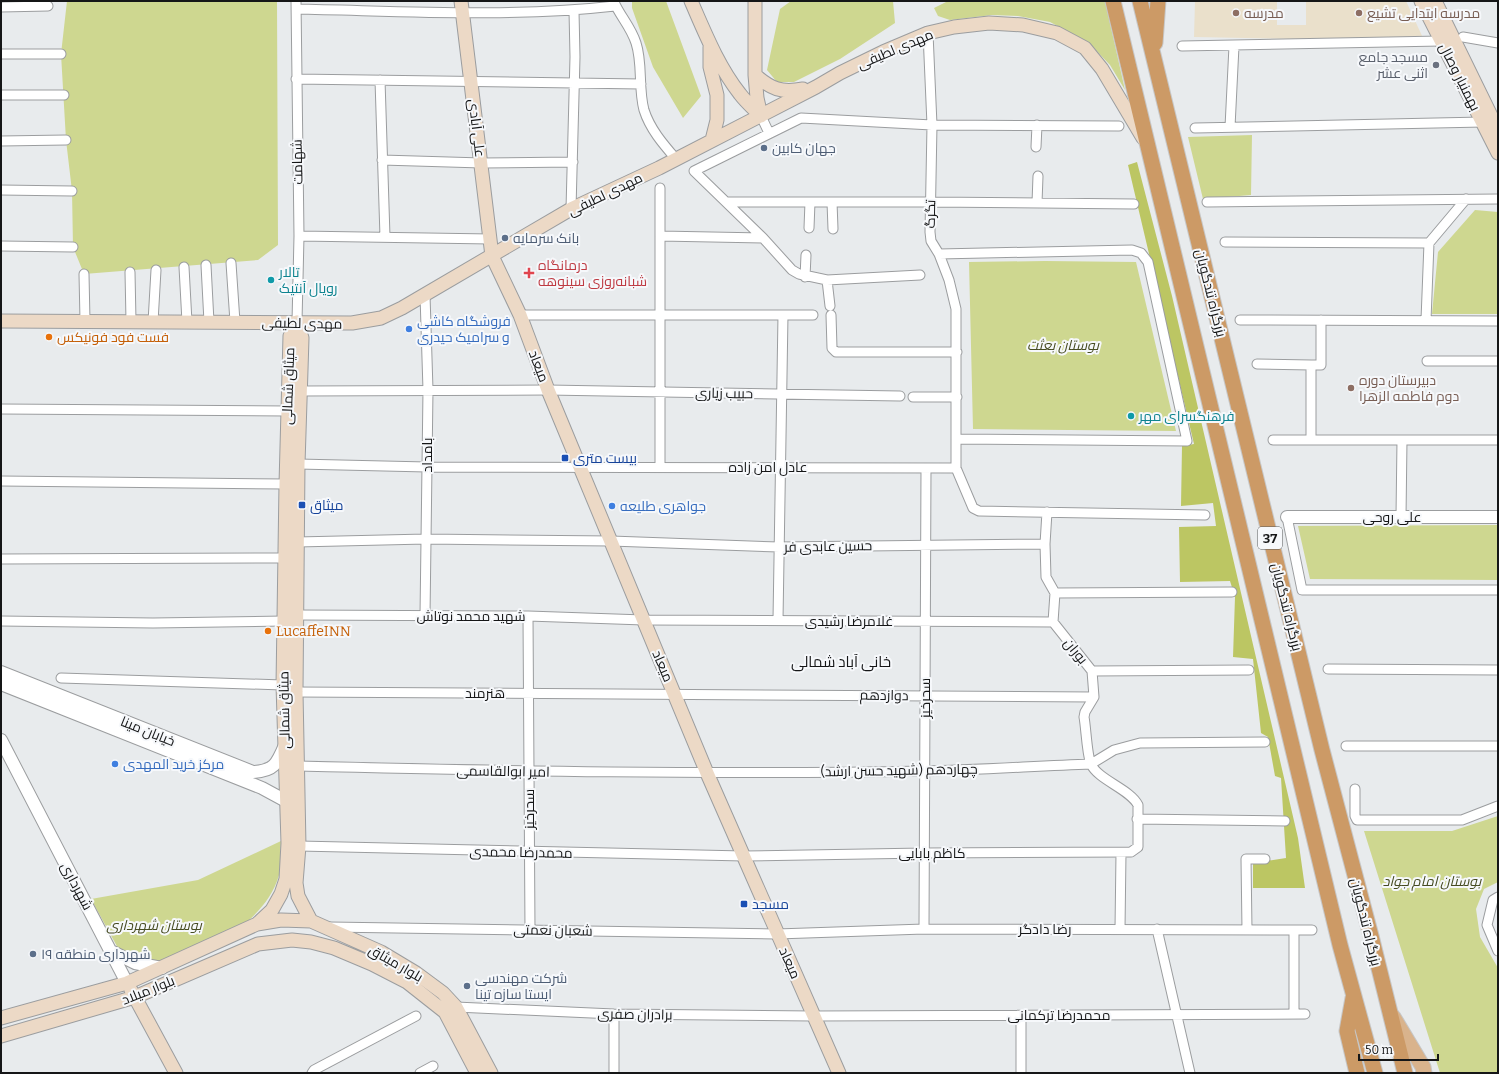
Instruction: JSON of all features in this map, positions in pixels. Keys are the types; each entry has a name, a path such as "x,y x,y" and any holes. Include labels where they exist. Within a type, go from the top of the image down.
{"highway":[{"name":"بزرگراه تندگویان","path":"1113,1 1335,924 1375,1073"},
{"name":"بزرگراه تندگویان","path":"1140,1 1317,727 1405,1073"},
{"path":"1154,56 1158,1"},
{"path":"1354,996 1347,1030 1357,1073"}],"main road":[{"path":"691,1 710,45 740,95 761,116"},
{"path":"755,1 755,75 757,98 761,116"},
{"name":"بهمنیار وصال","path":"1421,1 1498,153"},
{"name":"بهمنیار وصال","path":"1435,1 1498,130"},
{"name":"علی آبادی","path":"462,7 492,256"},
{"name":"مهدی لطیفی","path":"1,321 352,323 381,318 425,295 571,209 659,168 883,52 928,33 954,27 989,23 1023,25 1057,33 1085,48 1102,69 1146,143"},
{"path":"710,45 710,67 717,95 717,120 712,140"},
{"path":"755,75 767,85 787,92 816,87"},
{"name":"میعاد","path":"492,256 520,315 548,390 707,773 839,1073"},
{"name":"میثاق شمالی","path":"256,924 272,910 281,894 286,879 292,801 298,766 296,692 298,615 297,542 302,338 297,322"},
{"name":"میثاق شمالی","path":"297,322 290,336 287,411 283,685 285,745 299,846 296,883 298,896 311,921"},
{"name":"بلوار میثاق","path":"256,924 281,920 311,921 329,927 381,952 416,973 443,993 456,1007 491,1073"},
{"name":"بلوار میلاد","path":"1,1018 127,983 256,924"},
{"name":"بلوار میثاق","path":"292,940 311,942 334,948 372,964 407,982 444,1012 478,1073"},
{"name":"بلوار میلاد","path":"1,1036 135,997 258,944 292,940"},
{"name":"شهرداری","path":"127,983 176,1073"},
{"path":"1388,1009 1423,1067 1424,1073"}],"street":[{"path":"296,5 462,7 574,11 614,4 625,18 636,42 639,56 644,110 655,134 676,159"},
{"name":"شهامت","path":"296,5 299,236 297,322"},
{"path":"1,7 48,6"},
{"path":"571,209 573,162 574,11"},
{"name":"تگرگ","path":"928,33 932,125 930,241 939,254 955,301 957,352 956,439"},
{"path":"1463,37 1498,43"},
{"path":"1182,46 1442,41"},
{"path":"1230,127 1234,46"},
{"path":"1,54 61,54"},
{"path":"296,80 641,84"},
{"path":"380,80 385,237"},
{"path":"1,95 64,95"},
{"path":"761,116 769,133"},
{"path":"920,275 827,280 805,277 792,270 764,238 694,171 796,120 806,118 932,125 1120,126"},
{"path":"1195,128 1483,122"},
{"path":"1036,147 1037,126"},
{"path":"1,141 66,140"},
{"path":"382,160 482,163 573,162"},
{"path":"1038,176 1038,203"},
{"path":"660,188 660,467"},
{"path":"1,190 72,191"},
{"path":"1426,320 1430,243 1466,199"},
{"path":"1207,202 1498,199"},
{"path":"728,202 1134,204"},
{"path":"809,228 810,202"},
{"path":"832,202 833,228"},
{"path":"299,236 491,239"},
{"path":"660,236 764,238"},
{"path":"1225,242 1430,243"},
{"path":"1,246 73,247"},
{"path":"939,254 1132,250 1141,252 1148,262 1187,441 956,439 956,468 975,511 1205,515"},
{"path":"805,277 806,255"},
{"path":"231,263 235,322"},
{"path":"206,265 209,322"},
{"path":"184,267 187,322"},
{"path":"153,322 156,270"},
{"path":"130,272 131,321"},
{"path":"84,274 85,321"},
{"path":"827,280 831,311 832,348 836,352 957,352"},
{"name":"بامداد","path":"425,295 428,390 425,616"},
{"path":"520,315 813,315"},
{"path":"778,620 783,315"},
{"path":"1240,320 1498,321"},
{"path":"1257,364 1321,365 1321,320"},
{"path":"1427,361 1498,361"},
{"path":"1311,365 1311,440"},
{"name":"حبیب زیاری","path":"301,391 548,390 900,396"},
{"path":"914,397 957,397"},
{"path":"1,409 287,411"},
{"path":"1272,440 1498,440"},
{"path":"1401,517 1402,440"},
{"name":"عادل امن زاده","path":"298,464 427,467 956,468"},
{"name":"سحرخیز","path":"924,929 926,468"},
{"path":"1,481 286,484"},
{"path":"1047,512 1045,544 1046,578 1047,583 1055,593 1053,622"},
{"name":"علی روحی","path":"1287,518 1498,517"},
{"path":"1287,518 1302,590 1498,590"},
{"name":"حسین عابدی‌ فر","path":"297,542 426,539 611,541 780,547 1045,544"},
{"path":"1,559 285,558"},
{"path":"1055,593 1232,592"},
{"name":"شهید محمد نوتاش","path":"298,615 528,616 644,620"},
{"name":"سحرخیز","path":"528,616 530,930"},
{"name":"غلامرضا رشیدی","path":"644,620 1053,622"},
{"path":"1,621 153,623 284,621"},
{"name":"بوران","path":"1053,622 1092,671 1094,697"},
{"path":"1328,669 1498,670"},
{"path":"1092,671 1249,670"},
{"name":"خیابان مینا","path":"1,672 253,772 270,769 277,762 285,745"},
{"path":"61,678 283,685"},
{"name":"خیابان مینا","path":"1,684 292,801"},
{"name":"هنرمند","path":"296,692 529,694 674,693"},
{"name":"دوازدهم","path":"674,693 1094,697"},
{"path":"1094,697 1085,712 1084,717 1091,764 1104,777 1138,805 1138,847 1131,852 1121,853 1120,929"},
{"name":"شهرداری","path":"1,740 127,983"},
{"path":"1091,764 1114,750 1140,743 1265,742"},
{"path":"1346,746 1498,746"},
{"name":"چهاردهم (شهید حسن ارشد)","path":"707,773 924,771 1091,764"},
{"name":"امیر ابوالقاسمی","path":"298,766 707,773"},
{"path":"1355,789 1357,820 1462,820 1498,806"},
{"path":"1137,819 1285,820"},
{"name":"محمدرضا محمدی","path":"299,846 529,853 744,856"},
{"name":"کاظم بابایی","path":"744,856 924,853 1121,853"},
{"path":"1247,930 1246,859 1265,859"},
{"path":"1498,897 1493,900 1487,925 1498,950"},
{"name":"شعبان نعمتی","path":"329,927 777,934"},
{"name":"رضا دادگر","path":"777,934 924,929 1312,930"},
{"path":"1157,929 1190,1073"},
{"path":"1294,930 1294,1014"},
{"path":"111,952 135,963 162,968"},
{"name":"برادران صفری","path":"456,1007 614,1014 813,1016"},
{"path":"614,1014 614,1073"},
{"name":"محمدرضا ترکمانی","path":"813,1016 1305,1014"},
{"path":"1021,1015 1021,1073"},
{"path":"312,1073 314,1070 416,1016"},
{"path":"420,1073 433,1066"}],"shaded area":[{"path":"1195,1 1277,1 1277,25 1306,25 1306,1 1406,1 1423,38 1294,39 1194,37"}],"green space":[{"path":"67,1 277,1 278,245 258,260 84,274 73,247 72,191 66,140 61,54"},
{"path":"632,1 666,1 701,96 683,118 653,67 632,8"},
{"path":"791,1 893,1 895,23 840,59 794,82 777,82 767,70 780,9"},
{"path":"948,1 1105,1 1125,90 1110,65 1088,42 1050,22 1018,16 992,15 950,20 938,16 934,8"},
{"path":"1252,135 1251,195 1203,199 1188,137"},
{"path":"1137,162 1172,296 1298,838 1305,888 1253,888 1253,863 1286,858 1281,778 1275,776 1268,737 1261,733 1253,659 1233,657 1235,597 1230,581 1180,582 1179,527 1216,526 1213,503 1181,506 1182,446 1194,444 1128,165"},
{"path":"1475,210 1498,212 1498,314 1432,314 1438,252"},
{"name":"بوستان بعثت","path":"969,262 1136,262 1176,431 973,429"},
{"path":"1498,525 1498,580 1310,579 1298,526"},
{"name":"بوستان امام جواد","path":"1498,816 1498,882 1484,889 1476,909 1480,937 1498,968 1498,1073 1440,1073 1364,831 1452,831"},
{"name":"بوستان شهرداری","path":"281,841 279,875 269,898 253,916 241,927 158,962 138,959 119,950 91,899 198,880"}],"place":[{"name":"مدرسه","path":"1236,13"},
{"name":"مدرسه ابتدایی تشیع","path":"1359,13"},
{"name":"مسجد جامع اثنی عشر","path":"1436,65"},
{"name":"جهان کابین","path":"764,148"},
{"name":"بانک سرمایه","path":"505,238"},
{"name":"درمانگاه شبانه‌روزی سینوهه","path":"529,273"},
{"name":"تالار رویال آنتیک","path":"271,280"},
{"name":"فروشگاه کاشی و سرامیک حیدری","path":"409,329"},
{"name":"فست فود فونیکس","path":"49,337"},
{"name":"دبیرستان دوره دوم فاطمه الزهرا","path":"1351,388"},
{"name":"فرهنگسرای مهر","path":"1131,416"},
{"name":"بیست متری","path":"565,458"},
{"name":"میثاق","path":"302,505"},
{"name":"جواهری طلیعه","path":"612,506"},
{"name":"LucaffeINN","path":"268,631"},
{"name":"مرکز خرید المهدی","path":"115,764"},
{"name":"مسجد","path":"744,904"},
{"name":"شهرداری منطقه ۱۹","path":"33,954"},
{"name":"شرکت مهندسی ایستا سازه تینا","path":"467,986"}],"district":[{"name":"خانی آباد شمالی","path":"841,662"}]}
